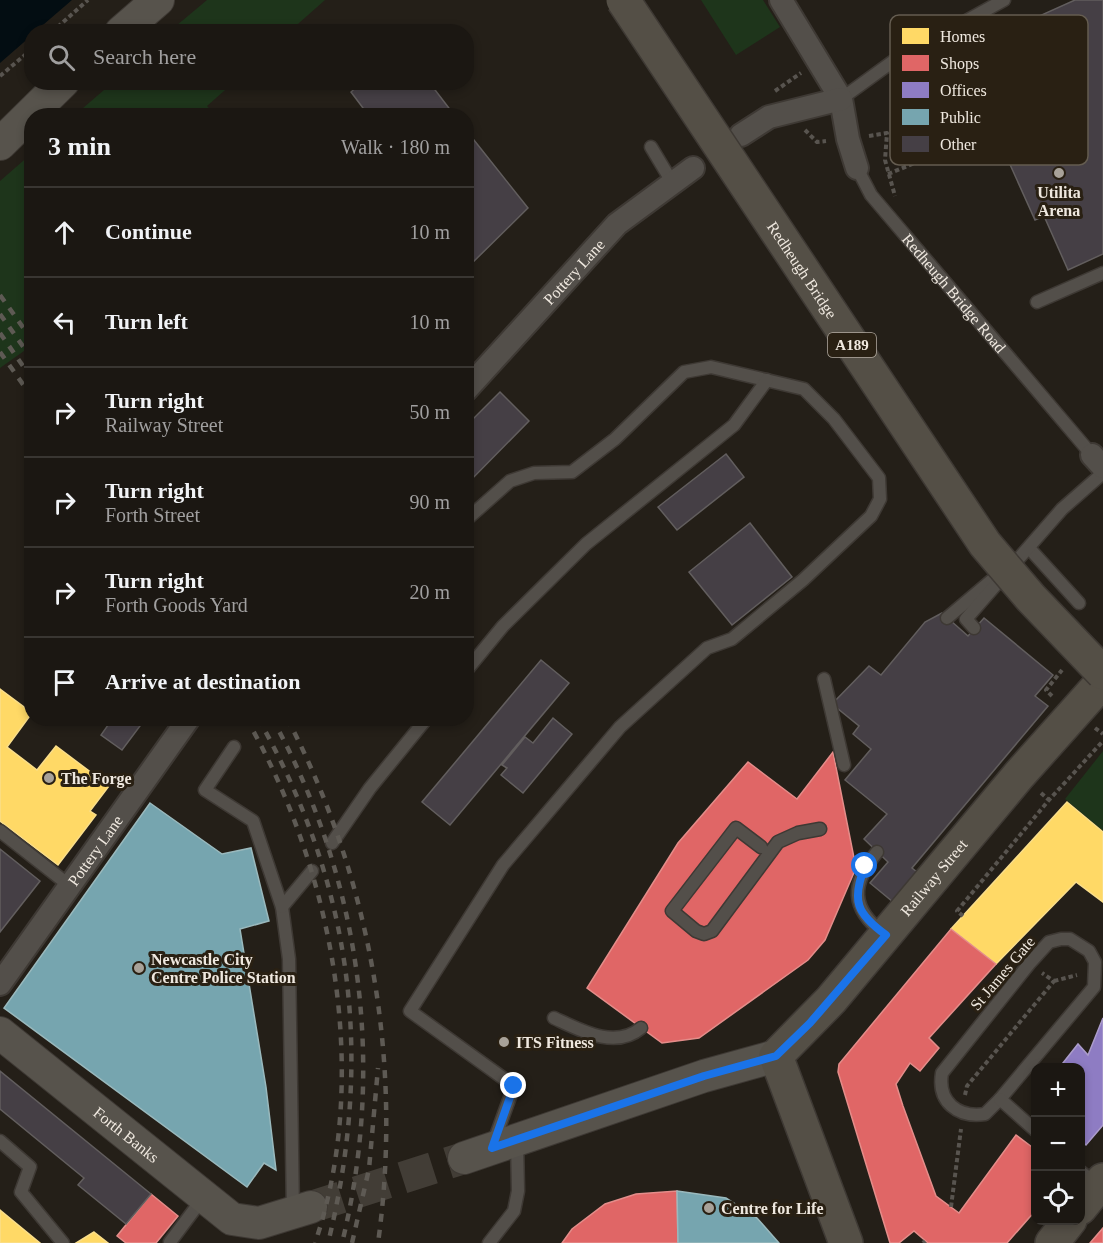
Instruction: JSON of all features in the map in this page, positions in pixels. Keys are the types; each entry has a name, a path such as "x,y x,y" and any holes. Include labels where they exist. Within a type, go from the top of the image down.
{"main road":[{"path":"131,24 158,0"},
{"name":"Redheugh Bridge","path":"623,0 985,544 1031,598 1103,673"},
{"path":"37,108 55,90"},
{"path":"0,144 24,120"},
{"name":"Railway Street","path":"776,1056 810,1023 1019,775 1103,681"},
{"name":"Forth Banks","path":"0,1033 203,1198 255,1233"},
{"path":"491,1149 704,1076 776,1056 846,1243"},
{"path":"255,1233 302,1210"},
{"path":"1052,1243 1067,1225"}],"street":[{"path":"741,135 769,117 841,99 781,0"},
{"name":"Redheugh Bridge Road","path":"841,99 848,139 857,168"},
{"name":"Pottery Lane","path":"474,381 618,224 693,168"},
{"name":"Pottery Lane","path":"0,984 183,726"}],"lane":[{"path":"977,15 1004,0"},
{"path":"841,99 890,63"},
{"path":"651,147 672,182"},
{"name":"Redheugh Bridge Road","path":"857,168 871,195 1099,465"},
{"path":"1037,302 1103,273"},
{"path":"474,513 510,481 534,473 572,472 615,439 684,372 711,367 804,389 834,419 879,478 880,499 871,516 803,580 732,639 706,648 620,727 503,865 410,1011 514,1086 491,1149 518,1191 514,1211 489,1243"},
{"path":"474,661 503,626 586,544 734,425 767,380"},
{"path":"974,628 966,619 1099,465"},
{"path":"1029,548 1079,603"},
{"path":"947,618 1029,548"},
{"path":"824,679 844,765"},
{"path":"332,843 370,788 420,726"},
{"path":"234,747 205,790 253,821 282,907 289,959 302,1210"},
{"path":"761,847 736,828 672,911 696,931 704,934 712,931 778,842 798,833 820,829"},
{"path":"0,831 70,886"},
{"path":"877,852 865,866 860,879 859,909 867,921 886,935"},
{"path":"282,907 312,871"},
{"name":"St James Gate","path":"1070,939 1089,951 1095,962 1094,987 985,1114 963,1114 948,1103 942,1089 942,1073 1029,964 1049,942 1070,939"},
{"path":"554,1018 604,1038 620,1039 634,1035 641,1028"},
{"path":"1000,1099 1031,1127"},
{"path":"0,1141 30,1167 21,1192 63,1243"},
{"path":"170,1242 203,1198"}],"path":[{"path":"61,24 88,0"},
{"path":"0,76 24,56"},
{"path":"888,174 910,165"},
{"path":"963,916 957,911 1049,800 1103,741"},
{"path":"951,1207 967,1086 1054,981 1029,964"}],"green space":[{"path":"207,0 325,0 298,24 178,24"},
{"path":"701,0 763,0 780,27 736,55"},
{"path":"104,90 225,90 207,106 209,108 83,108"},
{"path":"24,160 24,351 0,368 0,181"},
{"path":"1103,751 1103,831 1065,799"}],"shaded area":[{"path":"0,0 72,0 44,24 24,24 24,42 0,63"}],"building: Homes":[{"name":"The Forge","path":"0,689 24,707 24,724 7,747 37,770 56,746 109,786 90,811 96,815 58,865 0,821"},
{"path":"1067,802 1103,832 1103,902 1076,882 996,964 951,929"},
{"path":"0,1210 40,1243 0,1243"},
{"path":"94,1232 108,1243 76,1243"}],"building: Shops":[{"path":"833,752 856,868 825,940 808,960 699,1038 662,1043 587,988 678,843 748,762 797,799"},
{"path":"951,929 996,964 929,1038 939,1048 920,1071 910,1063 896,1084 936,1196 959,1213 1016,1135 1031,1146 1031,1216 1007,1243 928,1243 914,1231 899,1243 890,1243 838,1072 839,1064"},
{"path":"677,1191 678,1243 562,1243 572,1229 605,1204 636,1194"},
{"path":"151,1194 178,1216 156,1243 126,1243 117,1236"},
{"path":"1103,1228 1103,1243 1090,1243"}],"building: Offices":[{"path":"1103,1018 1103,1125 1086,1145 1085,1063 1063,1063 1078,1044 1088,1055"}],"building: Public":[{"name":"Newcastle City Centre Police Station","path":"150,803 222,854 251,848 269,921 240,929 266,1087 276,1170 264,1163 247,1187 4,1008"},
{"name":"Centre for Life","path":"677,1191 726,1198 757,1218 779,1243 678,1243"}],"building: Other":[{"path":"1075,0 1103,0 1103,254 1068,270 1044,216 1035,220 1010,165 1088,165 1088,15 1042,15"},
{"path":"353,90 435,90 449,108 363,108 351,92"},
{"path":"474,140 528,208 474,261"},
{"path":"500,392 529,421 474,477 474,418"},
{"path":"726,454 744,477 677,530 658,507"},
{"path":"750,523 792,577 732,625 689,572"},
{"path":"942,613 968,636 984,618 1053,675 1035,696 1048,706 912,868 917,872 893,902 870,883 888,862 864,839 887,814 845,780 871,749 853,734 859,726 832,704 869,666 881,675 925,622"},
{"path":"541,660 569,683 450,825 422,802"},
{"path":"553,718 572,734 523,793 501,775 507,768 502,765 525,737 533,743"},
{"path":"107,726 140,726 122,750 101,735"},
{"path":"0,849 40,881 0,932"},
{"path":"0,1071 151,1194 126,1224 78,1185 84,1178 0,1109"}],"tunnel":[{"path":"311,1207 464,1158"}],"railway":[{"path":"0,295 24,329"},
{"path":"0,314 24,348"},
{"path":"0,333 24,368"},
{"path":"0,352 24,386"},
{"path":"250,726 276,777 302,840 321,906 334,974 341,1043 340,1112 332,1179 315,1243"},
{"path":"262,726 290,781 315,845 334,909 346,974 351,1039 350,1106 342,1174 328,1243"},
{"path":"276,726 302,779 327,843 345,908 357,974 363,1041 362,1109 355,1176 342,1243"},
{"path":"291,726 316,779 340,843 359,908 373,974 382,1041 386,1108 385,1176 378,1243"},
{"path":"352,1243 369,1169 378,1068"}],"place":[{"name":"Utilita Arena","path":"1059,173"},
{"name":"The Forge","path":"49,778"},
{"name":"Newcastle City Centre Police Station","path":"139,968"},
{"name":"ITS Fitness","path":"504,1042"},
{"name":"Centre for Life","path":"709,1208"}],"route":[{"path":"514,1086 492,1148 704,1076 776,1056 810,1023 886,935 867,921 859,909 858,893 865,866"}]}
